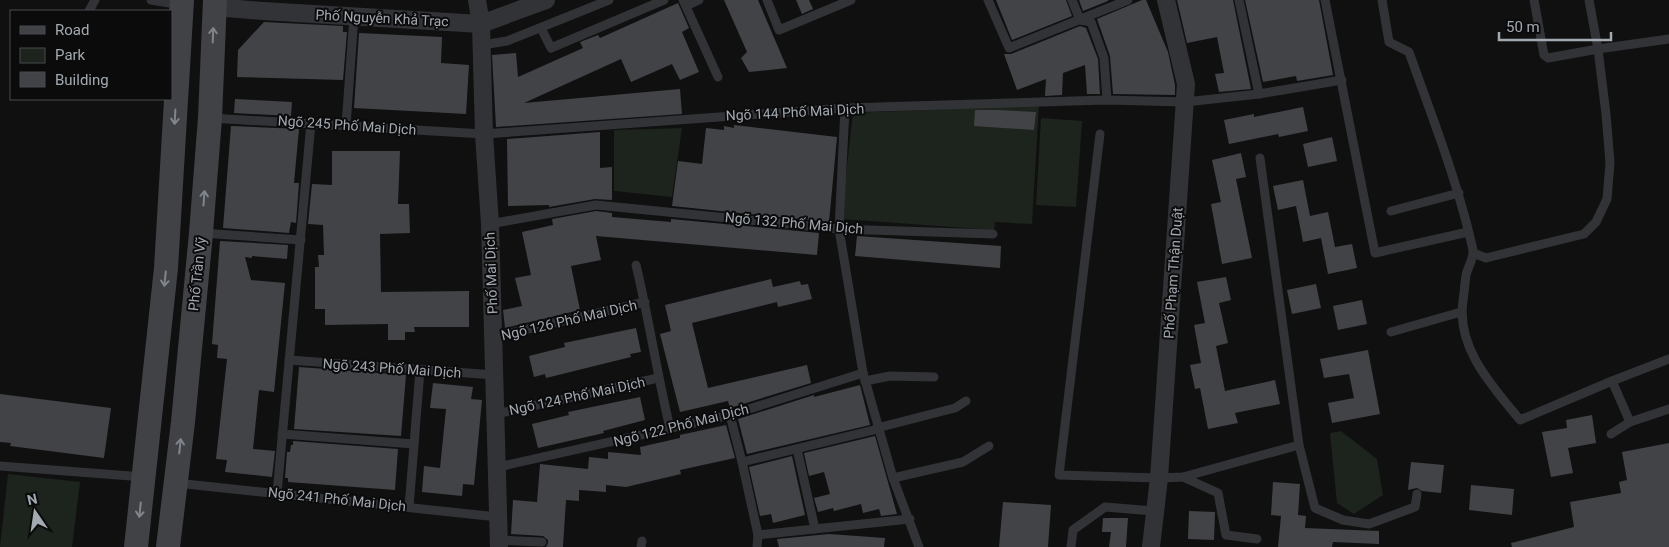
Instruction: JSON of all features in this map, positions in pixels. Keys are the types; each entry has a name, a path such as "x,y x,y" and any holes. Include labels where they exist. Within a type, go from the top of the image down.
{"main road":[{"path":"136,547 166,268 182,2 214,3"},
{"name":"Phố Trần Vỹ","path":"168,547 201,233 210,118 214,3"}],"street":[{"name":"Phố Mai Dịch","path":"477,0 481,24 484,134 490,224 499,543"},
{"name":"Phố Nguyễn Khả Trạc","path":"214,3 263,11 481,24 546,0"},
{"name":"Phố Phạm Thận Duật","path":"1151,547 1159,478 1186,84 1166,0"}],"lane":[{"path":"151,0 182,2"},
{"path":"482,45 507,41 609,0"},
{"path":"541,28 551,48 664,0"},
{"path":"699,0 684,3 718,77"},
{"path":"767,0 779,30 851,0"},
{"path":"988,0 1009,48 1128,0"},
{"path":"1072,0 1080,20"},
{"path":"1239,0 1259,94"},
{"path":"1325,0 1342,80 1359,177 1376,253 1468,232"},
{"path":"1382,0 1389,42 1409,52 1459,193 1473,253 1467,274 1461,312 1467,343 1482,373 1520,420 1669,359"},
{"path":"1534,0 1545,56 1551,58 1669,39"},
{"path":"1473,253 1486,258 1584,234 1596,222 1607,199 1610,163 1606,114 1598,49 1589,0"},
{"path":"346,125 354,16"},
{"path":"1080,20 1090,22 1104,58 1107,100"},
{"name":"Ngõ 144 Phố Mai Dịch","path":"484,134 845,108 1107,100 1185,102 1259,94 1342,80"},
{"path":"845,108 839,229 864,377 893,478 919,547"},
{"name":"Ngõ 245 Phố Mai Dịch","path":"210,118 484,134"},
{"path":"276,493 311,123"},
{"path":"1100,134 1059,474 1159,478 1183,477 1299,445"},
{"path":"1260,158 1299,445 1315,508 1343,520 1369,524 1415,507 1417,494"},
{"path":"1391,211 1459,193"},
{"name":"Ngõ 132 Phố Mai Dịch","path":"490,224 596,205 839,229 993,234"},
{"path":"201,233 301,240"},
{"path":"636,265 645,302 658,378 670,428"},
{"name":"Ngõ 126 Phố Mai Dịch","path":"494,337 645,302"},
{"path":"1391,332 1461,312"},
{"name":"Ngõ 243 Phố Mai Dịch","path":"289,360 495,375"},
{"path":"409,507 420,370"},
{"name":"Ngõ 122 Phố Mai Dịch","path":"498,467 730,415 864,377 934,377"},
{"name":"Ngõ 124 Phố Mai Dịch","path":"496,414 658,378"},
{"path":"1612,381 1630,422"},
{"path":"742,462 955,408 966,402"},
{"path":"1611,434 1630,422 1669,408"},
{"path":"730,415 758,535 757,547"},
{"path":"282,434 414,444"},
{"path":"893,478 963,462 989,446"},
{"path":"796,449 815,530"},
{"path":"0,466 144,477"},
{"path":"1183,477 1218,493 1226,535 1257,539"},
{"name":"Ngõ 241 Phố Mai Dịch","path":"176,483 498,517"},
{"path":"1071,547 1073,530 1105,507 1154,511"},
{"path":"758,535 910,519"},
{"path":"499,543 542,542"}],"green space":[{"path":"1039,105 1032,224 995,222 994,230 841,219 853,113"},
{"path":"1041,118 1082,121 1076,207 1036,205"},
{"path":"682,128 672,197 614,191 614,130"},
{"path":"1341,431 1377,459 1383,495 1354,514 1337,503 1330,433"},
{"path":"8,474 80,482 72,547 0,547"}],"building":[{"path":"724,0 758,0 787,68 749,72 741,58 747,52"},
{"path":"796,0 809,0 813,9 802,14"},
{"path":"996,0 1066,0 1072,16 1012,40"},
{"path":"1079,0 1108,0 1108,1 1083,11"},
{"path":"1146,0 1168,52 1175,85 1175,95 1113,94 1110,56 1097,19"},
{"path":"1177,0 1233,0 1251,89 1219,92 1215,74 1224,73 1217,37 1187,43"},
{"path":"1245,0 1319,0 1333,75 1297,81 1296,76 1263,82"},
{"path":"678,3 689,28 682,32 699,72 680,80 672,64 631,82 621,59 524,103 680,89 682,114 496,127 492,55 516,53 518,77 583,48 580,42 598,35 600,38"},
{"path":"264,22 343,26 343,32 347,32 343,80 237,77 238,50"},
{"path":"1080,26 1086,28 1098,59 1100,94 1087,94 1085,65 1063,73 1062,95 1045,96 1046,79 1017,90 1004,54 1011,54"},
{"path":"359,33 442,37 441,63 469,65 466,114 354,108"},
{"path":"235,99 292,102 291,116 234,113"},
{"path":"1303,107 1308,131 1279,137 1278,134 1229,144 1224,120 1254,114 1254,117"},
{"path":"975,110 1036,112 1034,130 974,126"},
{"path":"734,125 837,137 829,222 672,206 678,161 702,164 706,128 724,130 724,126 734,128"},
{"path":"231,126 299,129 294,183 299,183 296,223 291,222 289,233 223,228"},
{"path":"600,132 600,168 612,167 612,200 595,199 549,207 549,205 508,206 507,139"},
{"path":"1332,137 1337,161 1308,167 1303,144"},
{"path":"332,151 400,151 398,204 409,204 410,233 380,234 381,292 469,291 469,327 414,327 415,332 405,332 405,340 388,340 388,324 325,325 325,309 315,309 315,267 319,267 318,255 324,255 323,225 308,224 312,184 332,185"},
{"path":"1241,153 1246,177 1236,179 1252,258 1222,264 1211,204 1221,202 1212,160"},
{"path":"1303,180 1310,216 1328,212 1335,247 1352,244 1357,268 1328,274 1321,238 1303,242 1296,206 1278,210 1273,186"},
{"path":"596,211 612,213 612,217 671,222 671,219 819,233 817,255 596,236 601,260 571,266 580,310 505,328 503,310 522,306 515,278 531,275 522,232 553,225 552,219"},
{"path":"857,236 1001,246 1000,268 855,256"},
{"path":"220,241 288,245 287,259 245,257 251,280 285,283 274,392 259,390 253,449 275,451 272,477 225,472 227,460 216,459 227,359 217,358 218,345 212,344"},
{"path":"1226,277 1231,300 1219,303 1228,343 1216,346 1225,391 1275,380 1280,404 1235,413 1238,423 1208,429 1200,388 1195,389 1190,365 1201,363 1194,325 1205,323 1197,282"},
{"path":"771,279 773,287 800,281 801,285 808,284 812,299 778,307 777,302 692,323 708,388 807,365 811,383 730,408 728,401 680,412 660,334 671,331 665,305"},
{"path":"1316,284 1321,308 1292,314 1287,290"},
{"path":"1362,300 1367,324 1338,330 1333,306"},
{"path":"636,328 641,352 630,354 631,357 546,378 545,374 534,377 529,356 565,347 564,343"},
{"path":"1368,350 1380,414 1332,423 1328,403 1354,398 1349,374 1324,378 1320,359"},
{"path":"299,367 406,375 401,436 294,429"},
{"path":"433,383 473,387 471,399 482,400 474,485 463,484 462,496 422,492 424,466 440,468 446,409 430,408"},
{"path":"860,385 870,425 747,454 738,419 814,395 814,397"},
{"path":"0,394 111,408 104,458 10,446 11,443 0,442"},
{"path":"640,397 645,420 603,431 604,433 538,448 532,424 569,415 568,412"},
{"path":"1592,415 1596,443 1568,448 1573,473 1551,477 1542,432 1567,428 1566,420"},
{"path":"726,425 735,458 680,470 681,474 626,487 606,485 606,492 579,490 579,501 566,500 563,547 546,547 548,540 543,536 511,534 513,500 537,502 540,464 588,469 589,457 608,459 608,452 641,455 640,447 680,438 680,435"},
{"path":"875,436 897,514 881,516 879,509 863,513 861,504 834,511 833,508 818,512 814,498 830,494 824,472 809,476 804,453"},
{"path":"293,441 398,449 395,490 288,482 288,478 285,478 287,452 290,452"},
{"path":"1669,443 1669,547 1512,547 1511,543 1574,527 1570,502 1621,493 1619,482 1627,480 1622,452"},
{"path":"792,456 805,515 773,523 771,514 760,516 749,467"},
{"path":"1411,462 1444,465 1441,493 1422,491 1417,488 1408,490"},
{"path":"1273,482 1300,484 1298,515 1306,516 1305,528 1379,531 1379,544 1333,542 1332,547 1278,547 1281,516 1271,515"},
{"path":"1471,485 1514,489 1512,515 1469,510"},
{"path":"1003,502 1051,505 1048,547 999,547"},
{"path":"1189,511 1215,512 1214,540 1188,539"},
{"path":"1103,518 1128,518 1126,547 1109,547 1111,532 1102,532"},
{"path":"829,534 885,538 884,547 779,547 777,539"}]}
